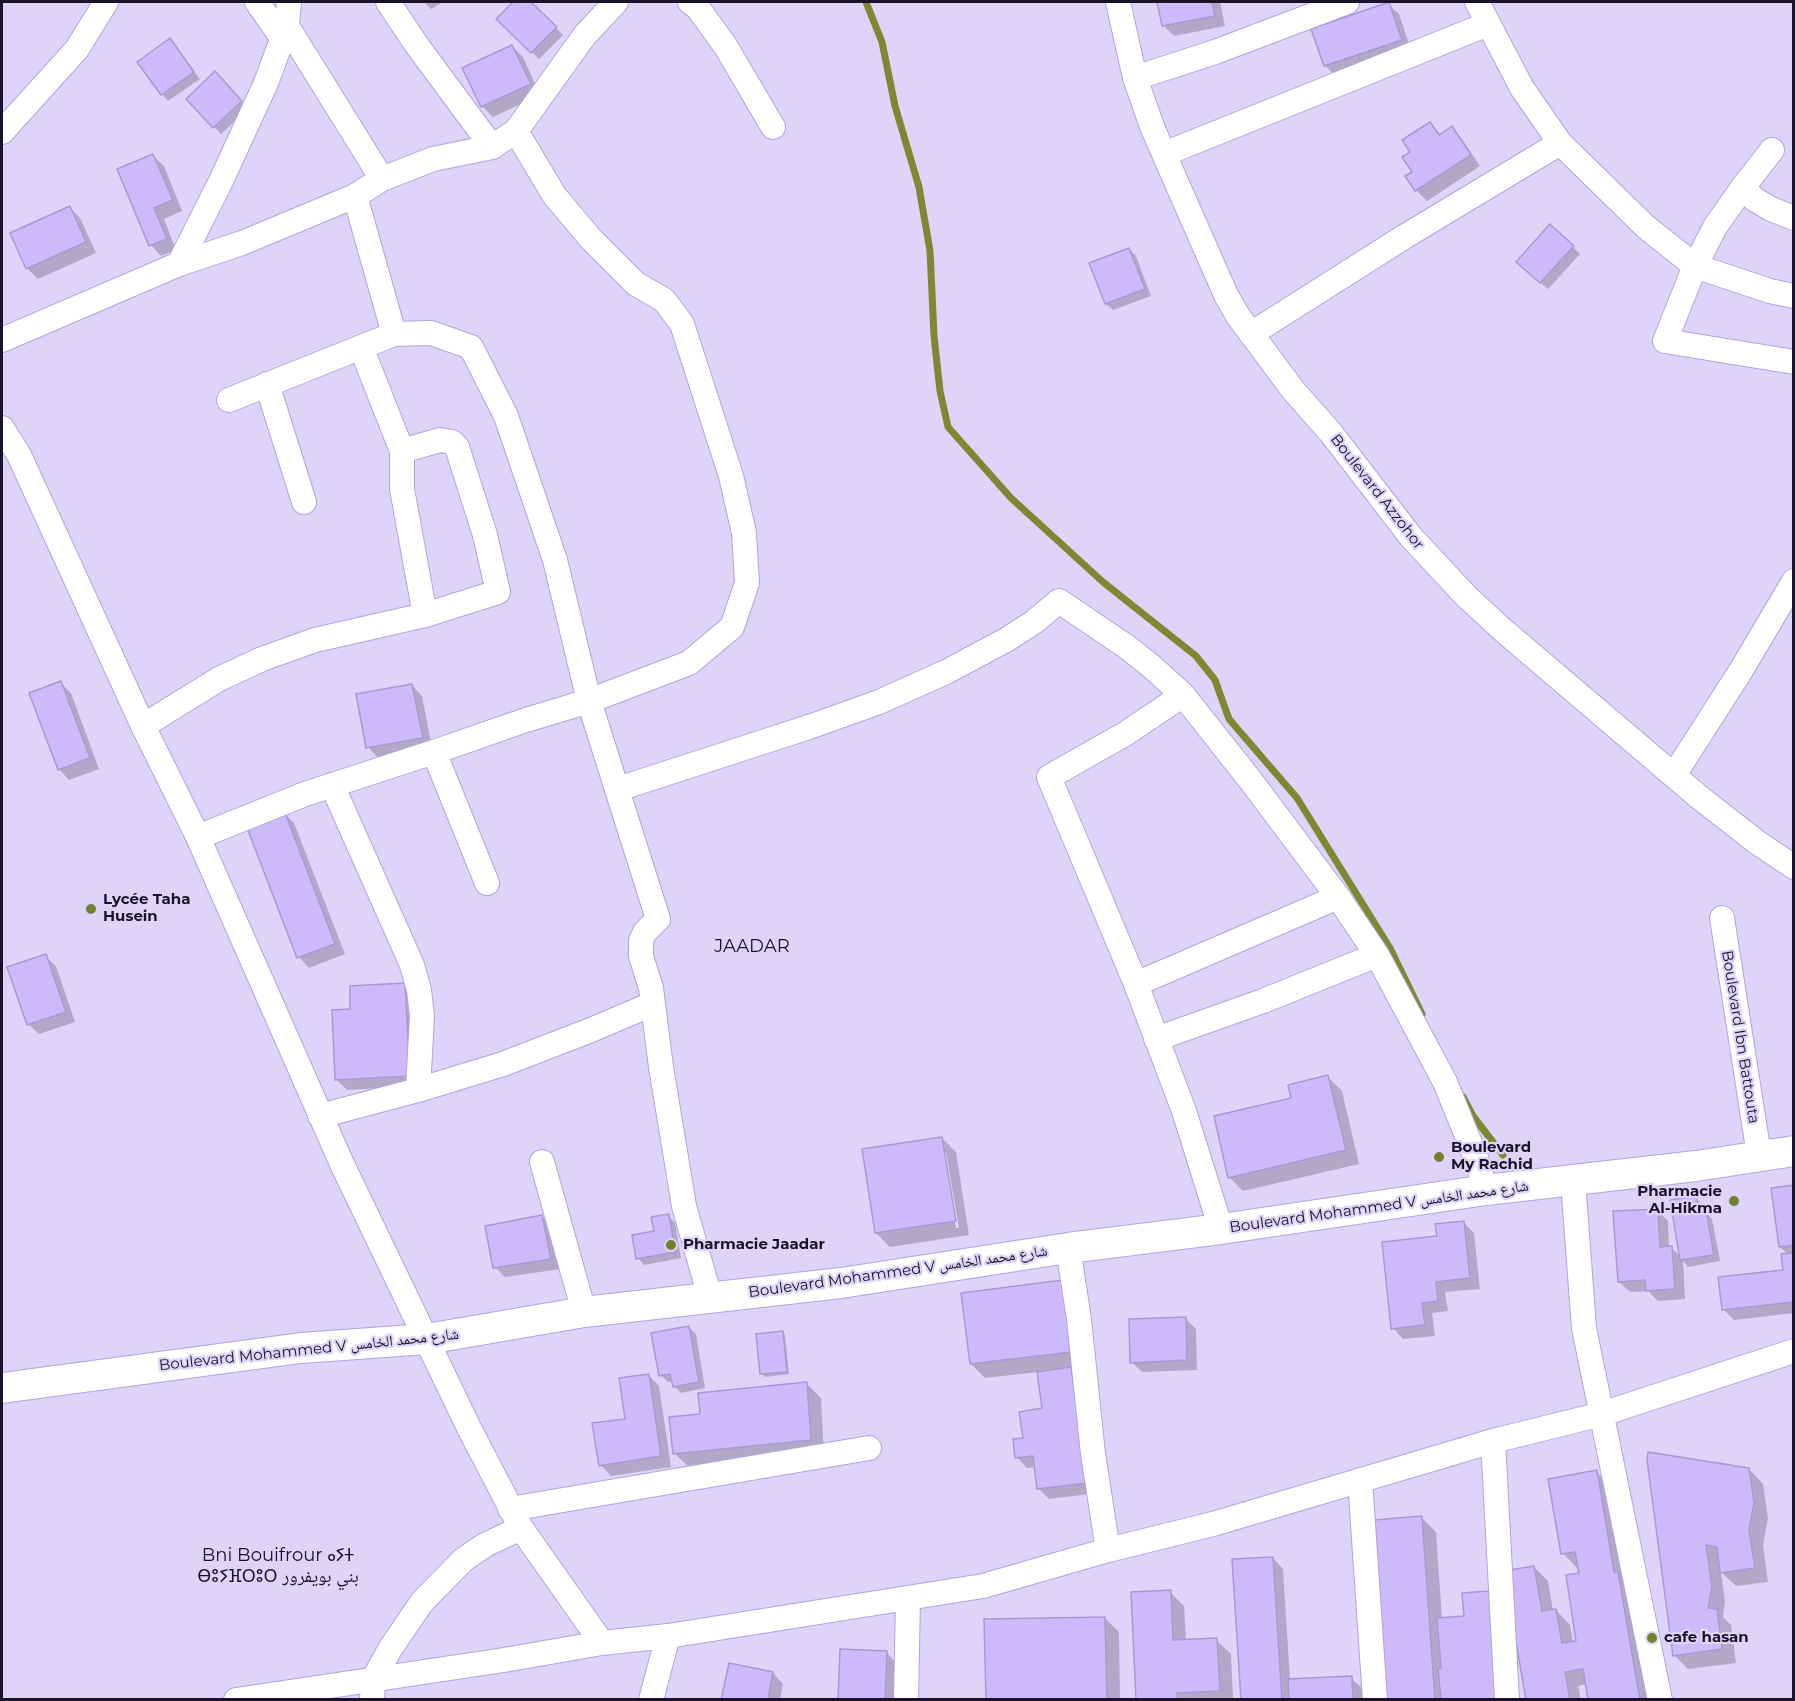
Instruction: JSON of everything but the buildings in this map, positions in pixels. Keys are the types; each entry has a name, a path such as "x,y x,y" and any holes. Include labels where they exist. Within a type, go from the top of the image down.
{"main road":[{"name":"Boulevard Mohammed V شارع محمد الخامس","path":"2,1388 302,1348 427,1339 584,1312 841,1283 1068,1248 1221,1229 1486,1190 1573,1181 1794,1151"}],"street":[{"path":"2,132 77,49 106,2"},
{"path":"256,2 285,32 382,179"},
{"path":"179,264 220,183 266,83 285,32 290,2"},
{"path":"388,2 492,147"},
{"path":"2,340 179,264 242,243 355,196 382,179 433,159 492,147 516,131 585,35 616,2"},
{"path":"690,2 698,8 726,47 773,127"},
{"name":"Boulevard Azzohor","path":"1118,2 1135,78 1153,129 1226,295 1251,334 1293,390 1362,472 1411,537 1466,596 1674,776 1758,843 1794,867"},
{"path":"1135,78 1215,52 1305,9 1347,2"},
{"path":"1477,2 1522,88 1560,143 1646,227 1695,266 1770,291 1794,296"},
{"path":"1164,154 1488,24"},
{"path":"198,837 304,794 589,701 689,663 732,627 747,583 744,533 730,476 682,324 664,300 636,285 591,239 554,195 516,131"},
{"path":"1251,334 1404,237 1560,143"},
{"path":"1772,150 1715,227 1695,266 1665,341 1794,362"},
{"path":"1743,187 1754,199 1794,218"},
{"path":"355,196 394,334"},
{"path":"229,400 394,334 431,333 471,347 506,416 555,560 589,701 658,919 645,932 640,947 651,988 684,1206 710,1297"},
{"path":"361,347 402,451 402,489 425,615"},
{"path":"267,384 304,502"},
{"path":"2,428 10,459 198,837 320,1116 427,1339 516,1518 602,1643"},
{"path":"143,726 219,679 262,660 315,640 425,615 498,592 484,535 457,447 452,442 440,440 402,451"},
{"path":"1674,776 1794,581"},
{"path":"618,789 810,728 898,694 1006,640 1034,622 1059,601 1127,647 1183,695 1338,897 1377,955 1444,1082 1476,1158 1486,1190"},
{"path":"1183,695 1125,734 1049,777 1136,984 1184,1112 1221,1229"},
{"path":"434,752 487,883"},
{"path":"332,785 412,965 419,990 422,1016 418,1090"},
{"path":"1136,984 1338,897"},
{"name":"Boulevard Ibn Battouta","path":"1722,918 1759,1155"},
{"path":"1156,1039 1263,1001 1377,955"},
{"path":"320,1116 503,1064 652,1004"},
{"path":"542,1162 584,1312"},
{"path":"1573,1181 1584,1328 1660,1700"},
{"path":"1068,1248 1079,1319 1092,1454 1108,1550"},
{"path":"236,1700 373,1690 602,1643 668,1636 983,1586 1108,1550 1213,1524 1493,1441 1602,1414 1794,1351"},
{"path":"1493,1441 1507,1700"},
{"path":"373,1690 390,1649 422,1602 463,1560 485,1545 516,1518 869,1448"},
{"path":"1360,1480 1375,1700"},
{"path":"906,1700 908,1599"},
{"path":"651,1700 668,1636"}],"waterway":[{"path":"866,2 882,42 895,106 919,187 930,251 934,336 940,391 948,427 1011,498 1103,582 1196,656 1215,680 1229,719 1297,798 1390,948 1422,1014"},
{"path":"1463,1097 1473,1116 1503,1155"}],"place":[{"name":"Lycée Taha Husein","path":"91,909"},
{"name":"Boulevard My Rachid","path":"1439,1157"},
{"name":"Pharmacie Al-Hikma","path":"1734,1201"},
{"name":"Pharmacie Jaadar","path":"671,1245"},
{"name":"cafe hasan","path":"1652,1638"}],"district":[{"name":"JAADAR","path":"752,947"},
{"name":"Bni Bouifrour ⴰⵢⵜ ⴱⵓⵢⴼⵔⵓⵔ بني بويفرور","path":"278,1566"}]}
